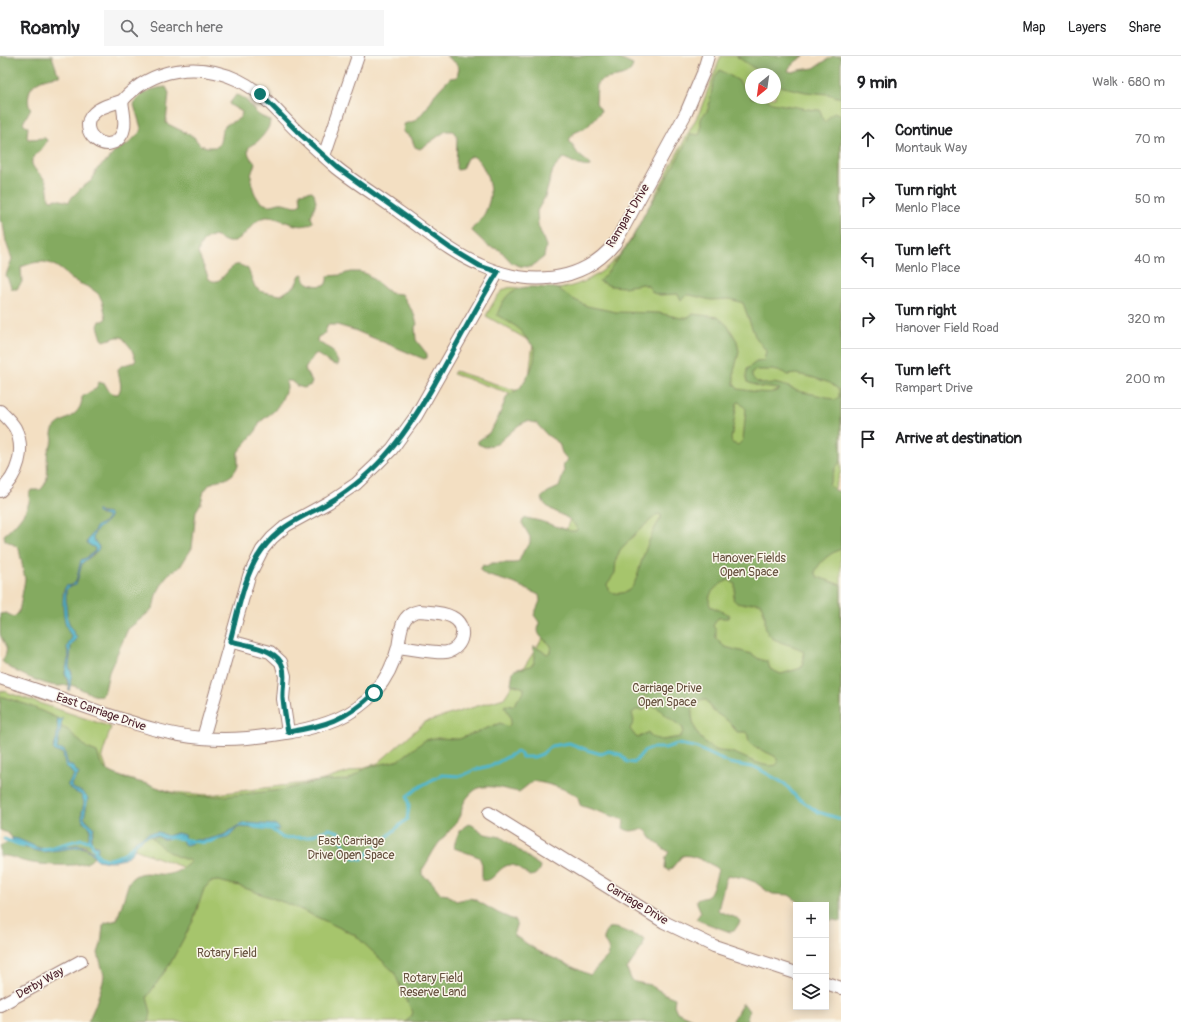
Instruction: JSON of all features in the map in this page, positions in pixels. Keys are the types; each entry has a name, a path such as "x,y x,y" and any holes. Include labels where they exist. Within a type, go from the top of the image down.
{"street":[{"path":"324,156 358,56"},
{"name":"Rampart Drive","path":"122,101 134,88 149,79 180,70 198,69 226,75 239,80 260,94 301,135 338,168 450,248 476,264 498,272 526,278 539,279 557,277 576,272 600,258 609,250 625,225 686,113 703,74 708,56"},
{"path":"203,738 249,576 262,550 272,538 287,525 330,502 356,484 392,449 416,416 498,272"},
{"path":"0,411 15,428 20,453 14,476 0,491"},
{"name":"East Carriage Drive","path":"0,678 148,728 176,735 203,738 245,738 288,732 327,724 352,712 364,703 381,684 389,672 398,647 403,623 406,618 414,612 419,611 451,616 459,622 462,629 462,638 458,645 448,651 398,647"},
{"path":"230,641 270,652 281,662 285,676 283,699 288,732"},
{"name":"Carriage Drive","path":"489,813 664,922 714,946 793,972"},
{"name":"Derby Way","path":"0,1005 81,961"},
{"path":"829,984 841,988"}],"green space":[{"path":"0,56 52,56 57,71 60,75 41,80 32,87 28,98 29,106 31,108 23,123 28,127 28,139 45,138 47,140 44,146 33,158 32,163 34,169 46,182 49,199 52,200 57,199 69,202 80,189 91,181 97,169 109,159 115,151 128,144 140,132 141,128 134,105 143,94 156,88 166,87 169,93 166,123 194,137 200,145 207,147 217,147 225,126 240,118 242,112 229,104 236,95 246,100 259,115 270,121 264,134 257,142 250,146 248,151 250,157 255,163 251,178 255,194 264,204 272,205 281,203 298,206 301,203 300,193 312,191 316,202 311,217 313,222 301,226 272,217 266,217 257,221 238,240 229,242 214,236 207,238 201,245 198,253 209,279 217,281 233,267 239,265 248,269 255,287 259,290 281,295 295,286 300,275 303,274 308,283 319,286 326,284 328,276 350,272 367,274 390,293 402,294 414,314 417,324 415,327 416,340 427,354 427,358 424,359 354,330 337,325 328,325 324,334 318,337 317,340 332,350 339,364 332,364 316,354 305,369 312,382 311,385 304,388 297,386 291,381 286,381 287,388 280,403 274,411 260,422 256,431 238,452 238,466 233,474 226,479 218,480 210,484 204,491 201,503 196,511 192,548 180,567 166,577 156,595 153,609 128,629 109,672 105,690 102,695 94,695 70,685 72,673 69,667 71,646 77,637 68,621 66,609 66,590 69,587 76,585 82,563 93,555 99,547 93,539 93,536 96,530 109,519 109,514 99,512 100,515 108,516 105,522 97,526 87,542 95,548 95,551 81,560 76,582 72,585 66,586 63,592 66,626 72,637 67,650 69,656 65,673 68,685 54,686 46,684 12,669 2,661 5,657 6,647 0,634 0,614 6,613 14,617 19,612 25,579 19,549 5,540 4,535 15,525 28,506 31,490 40,490 46,482 47,456 53,440 52,434 57,425 77,411 81,405 82,397 96,388 99,382 105,384 111,392 118,394 121,385 118,369 121,366 136,360 131,348 122,337 104,341 102,339 98,326 100,321 104,321 106,318 103,304 98,294 90,288 71,279 64,272 53,265 38,262 21,267 22,282 17,289 12,289 6,275 12,259 6,242 3,224 0,221"},
{"path":"446,56 618,56 622,60 633,65 627,74 605,79 597,84 596,103 601,110 600,113 587,127 574,133 569,140 578,154 590,164 590,166 587,167 580,165 563,158 553,170 545,197 537,211 538,225 546,246 544,257 530,267 512,263 500,250 488,246 472,231 487,208 490,197 488,180 480,162 472,156 467,158 462,169 457,170 457,137 453,131 446,131 420,149 415,147 411,137 403,132 404,124 414,121 419,117 435,94 450,78 457,77 459,68 457,64"},
{"path":"721,56 735,56 770,68 745,68 745,104 781,104 781,72 841,92 841,471 832,497 841,501 841,835 698,807 483,771 380,929 648,1022 131,1022 182,867 53,818 0,801 0,690 111,727 102,756 108,773 172,792 209,795 320,781 378,763 425,722 504,698 568,599 545,591 582,484 550,407 453,374 455,371 527,394 533,343 486,316 494,301 502,291 508,288 548,290 563,288 590,279 612,262 632,238 699,113"},
{"path":"736,56 804,56 790,66 788,71 793,72 814,68 833,56 841,56 841,98 828,94 806,92 781,86 781,68 754,68"},
{"path":"720,70 739,81 745,89 745,104 778,104 820,110 825,122 834,112 841,115 841,461 835,468 829,485 835,490 841,492 841,549 826,558 815,572 818,577 841,585 841,922 829,921 829,902 799,902 789,895 773,894 755,882 728,875 725,881 718,910 739,919 740,922 734,931 730,932 700,921 696,919 701,912 696,901 710,894 718,869 716,867 686,855 682,856 670,870 667,870 665,868 666,857 669,852 651,838 645,830 626,830 623,828 624,820 582,806 580,805 578,797 557,787 533,781 519,792 493,787 483,787 474,791 466,800 462,807 460,817 436,847 422,870 422,875 431,881 441,894 448,895 456,901 469,898 474,899 498,913 516,921 514,932 515,936 538,951 590,975 608,956 608,947 604,938 608,928 617,928 642,937 644,939 643,946 627,969 631,979 635,982 650,985 675,998 674,1005 677,1012 694,1020 709,1022 405,1022 411,1017 413,1012 394,972 355,935 291,905 239,886 218,881 210,882 204,889 193,921 170,964 147,997 151,1012 149,1022 88,1022 103,982 104,975 98,953 101,944 103,926 105,923 117,920 129,882 133,877 142,873 163,874 175,872 191,861 169,852 159,845 151,836 157,836 163,839 181,837 186,845 198,841 206,842 230,836 237,828 241,827 270,828 276,830 276,825 236,827 226,834 214,838 187,842 184,835 177,833 167,836 149,833 135,841 131,850 122,857 102,859 97,856 97,845 92,843 91,840 94,829 84,818 88,798 82,792 72,788 71,784 79,774 72,766 68,765 64,753 57,749 59,732 62,727 68,730 87,748 97,752 101,764 105,769 112,773 175,794 190,797 226,796 281,790 321,781 348,780 369,767 399,760 425,740 435,738 459,739 500,723 508,727 510,724 510,716 504,706 513,706 524,691 524,688 511,684 513,671 533,664 535,658 534,646 547,654 551,652 552,649 550,644 539,634 539,622 534,615 540,601 539,595 513,583 486,575 480,570 483,565 486,566 492,563 515,563 519,561 530,542 530,537 522,523 526,518 571,531 576,531 577,529 570,520 548,507 541,498 548,492 559,487 564,472 563,464 568,460 562,453 559,443 547,435 536,423 527,421 519,425 497,444 485,447 478,444 478,441 489,433 498,418 507,396 520,388 530,372 534,361 535,350 533,346 517,327 497,315 507,296 519,288 555,288 587,306 616,312 659,313 681,318 687,318 692,314 718,317 728,326 737,341 739,352 734,371 734,384 738,389 771,393 780,389 760,387 747,382 747,369 756,362 764,361 766,351 755,336 743,303 730,299 711,300 690,295 687,295 681,300 678,294 660,295 653,293 648,286 643,284 624,287 610,286 599,281 607,273 632,239 646,211 660,190 691,134 699,135 701,119 707,112 715,78","holes":["756,370 772,370 783,372 787,375 796,374 830,383 839,390 839,397 835,400 798,391 774,383 763,384 757,382 752,377 752,373","739,402 746,409 743,440 738,445 732,443 731,439 737,403","658,514 661,515 661,518 647,546 634,584 624,593 613,593 608,589 607,584 615,573 616,560 620,550 638,531","729,580 735,584 733,599 736,602 739,604 761,604 765,617 766,630 772,638 803,651 804,658 801,668 781,674 770,669 768,662 759,659 752,654 725,647 716,639 716,630 713,626 718,618 728,618 730,615 710,606 709,601 711,593 717,587","645,695 648,698 650,706 657,707 683,728 683,732 680,737 662,740 651,737 648,732 638,738 636,737 630,729 634,721 632,713 636,710 644,710 645,707 643,697","703,699 706,700 713,711 728,721 737,732 747,732 751,744 776,757 778,763 770,766 764,765 734,753 719,751 709,746 696,732 692,716 694,706"]},
{"path":"0,696 28,705 57,718 58,726 56,741 53,748 56,752 63,753 65,765 74,775 68,786 81,795 85,802 82,812 83,821 90,829 88,840 96,850 95,853 85,846 80,845 71,845 54,849 45,849 32,846 21,840 12,838 9,834 0,830"},
{"path":"469,824 485,834 501,837 540,866 538,872 530,876 516,866 511,865 503,867 490,879 482,880 482,864 479,857 454,848 458,834"},
{"path":"12,840 33,850 43,852 81,847 89,850 94,857 90,861 81,864 48,865 23,861 7,856 0,856 0,846"},
{"path":"742,1004 744,1004 749,1011 746,1022 732,1022"}],"water":[{"path":"97,510 100,513 109,514 110,517 105,523 95,532 93,539 99,547 98,550 82,563 76,585 69,587 66,590 66,609 68,621 77,637 71,646 69,667 72,674 69,691 65,673 69,656 67,647 72,637 65,622 63,611 63,594 66,586 72,585 76,582 81,560 95,551 95,548 87,542 97,526 105,522 108,517 97,513"},
{"path":"57,718 60,720 62,718 62,720 57,749 64,750 68,765 72,766 79,774 71,784 72,788 82,792 88,798 84,818 94,827 91,840 92,843 98,847 97,856 102,859 122,857 131,850 135,841 149,833 159,832 167,836 177,833 184,835 187,842 194,840 205,840 224,835 239,825 246,823 276,825 279,828 278,830 241,827 237,828 227,838 206,842 198,841 186,845 181,837 163,839 157,836 149,836 144,838 136,845 133,852 124,859 110,862 97,860 87,849 95,853 96,850 88,840 90,827 82,819 84,802 81,795 73,791 68,786 74,775 65,765 63,753 56,752 53,749 57,734"},
{"path":"12,838 39,848 46,849 80,845 85,848 81,847 43,852 33,850 12,840"}],"waterway":[{"path":"254,827 271,829 283,838 308,837 329,829 339,832 348,854 362,859 407,819 409,807 407,796 421,786 441,775 462,776 474,770 493,765 516,752 520,753 522,757 534,757 542,754 551,746 569,743 601,754 609,751 621,755 627,762 634,763 644,751 652,748 665,748 677,744 695,747 729,763 757,768 785,784 796,797 818,812 841,819"},
{"path":"167,837 201,842 209,842 218,839"},
{"path":"4,839 23,846"},
{"path":"42,850 82,839 91,842 98,855 108,859 122,855 133,845"}],"route":[{"path":"260,94 301,135 338,168 450,248 480,266 498,272 416,416 392,449 356,484 322,507 294,520 278,532 262,550 253,565 249,576 230,641 270,652 281,662 284,668 285,676 283,699 288,732 327,724 339,719 352,712 374,693"}],"park label":[{"name":"Hanover Fields Open Space","path":"749,565"},
{"name":"Carriage Drive Open Space","path":"667,695"},
{"name":"East Carriage Drive Open Space","path":"351,848"},
{"name":"Rotary Field","path":"227,953"},
{"name":"Rotary Field Reserve Land","path":"433,985"}]}
